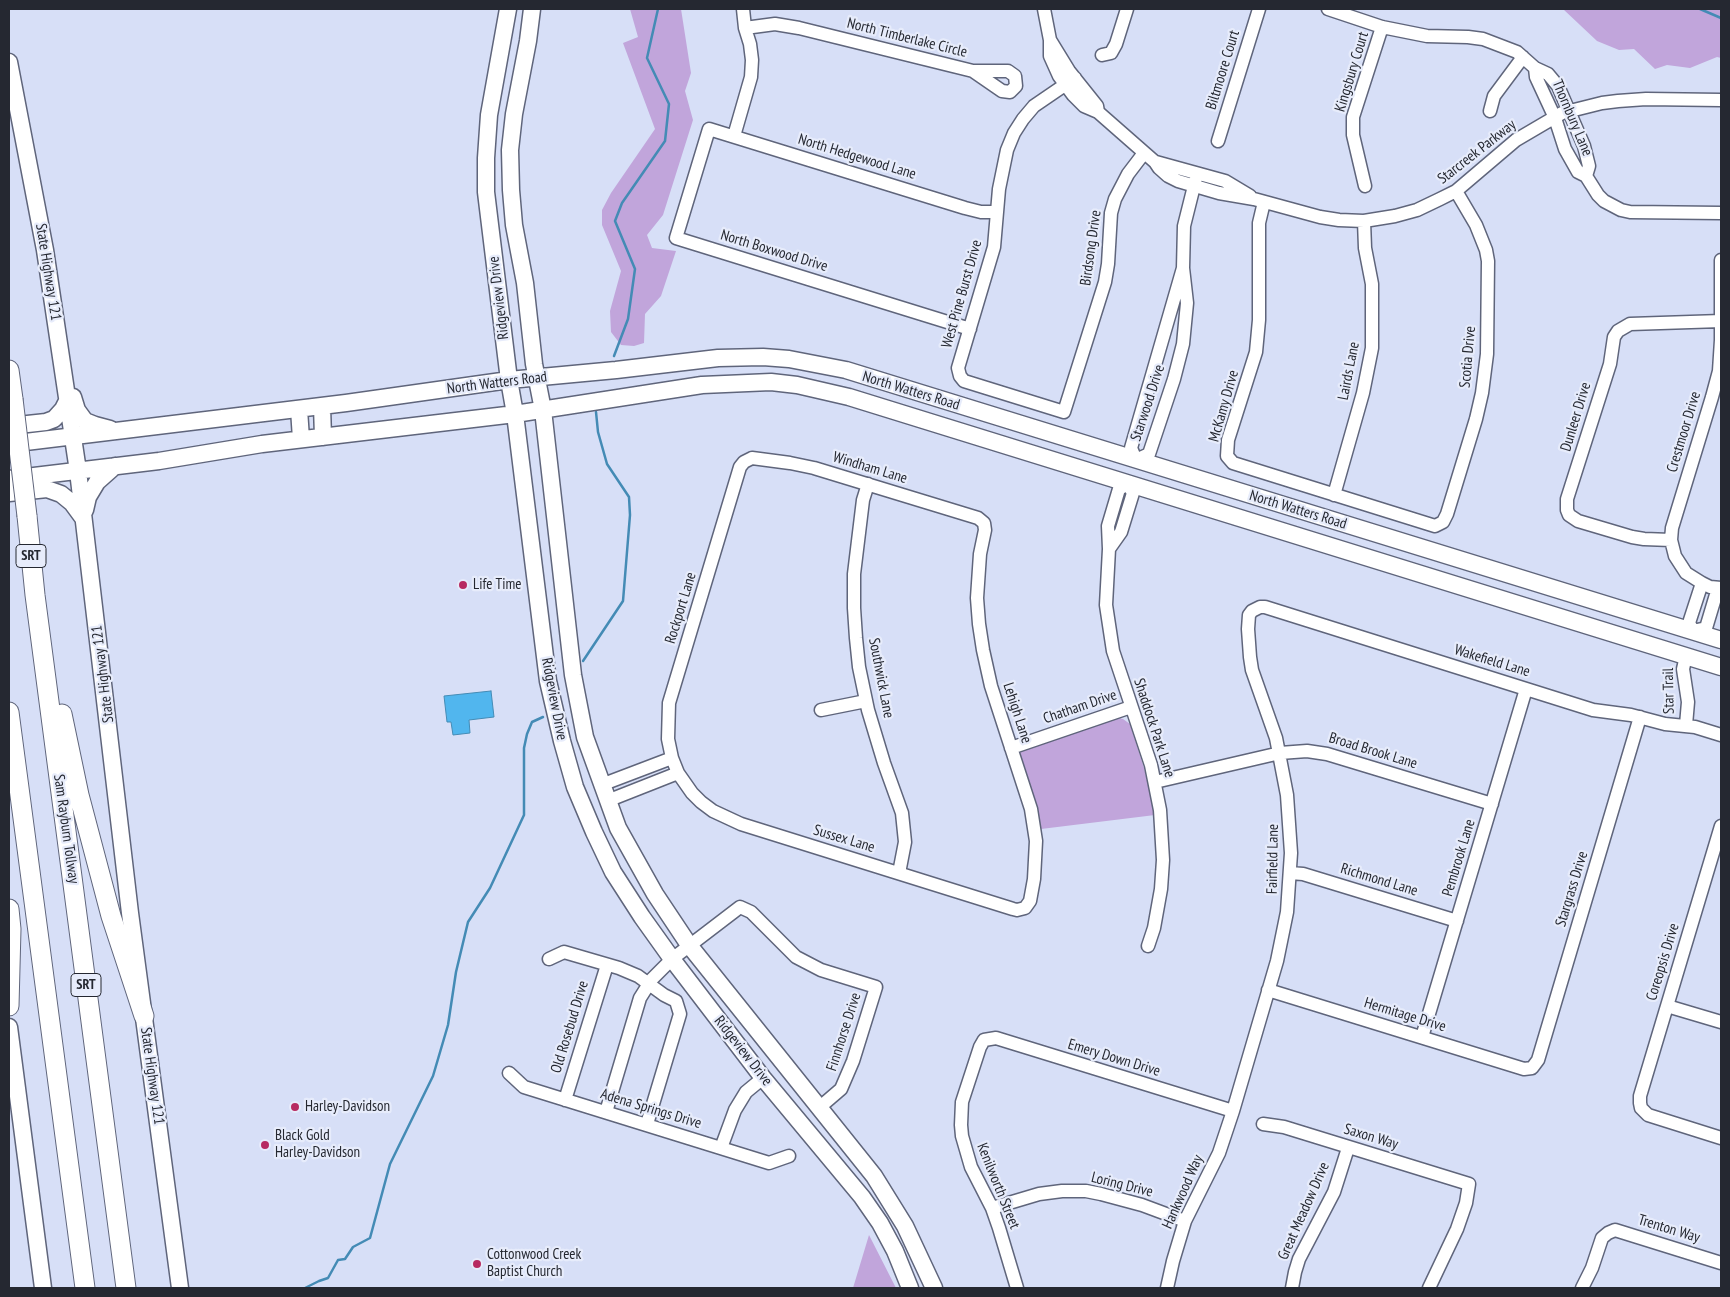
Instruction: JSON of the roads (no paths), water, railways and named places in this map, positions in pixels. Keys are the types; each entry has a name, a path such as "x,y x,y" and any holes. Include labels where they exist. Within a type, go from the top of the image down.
{"highway":[{"name":"Sam Rayburn Tollway","path":"9,370 27,516 34,596 126,1288"},
{"path":"46,682 60,708 79,795 111,916 144,1016"},
{"path":"9,712 85,1288"},
{"path":"9,909 9,1006"}],"main road":[{"name":"Ridgeview Drive","path":"508,9 490,110 486,149 486,192 508,380 548,681 575,787 613,872 642,917 763,1078 862,1197 880,1223 895,1251 910,1288"},
{"name":"Ridgeview Drive","path":"532,9 528,42 514,114 510,150 512,202 543,410 573,675 585,737 618,828 650,886 689,945 874,1176 905,1226 934,1288"},
{"name":"State Highway 121","path":"9,62 44,241 68,399 144,1016 180,1288"},
{"path":"486,149 510,150"},
{"name":"North Watters Road","path":"9,444 299,409 508,380 718,358 763,357 789,359 846,370 1721,640"},
{"path":"62,359 77,410 85,421 117,430"},
{"name":"North Watters Road","path":"9,479 160,461 302,439 514,414 702,385 771,382 797,385 849,397 1721,666"},
{"path":"9,426 46,422 54,419 64,409 68,399"},
{"path":"322,406 323,437"},
{"path":"299,409 302,439"},
{"path":"1128,484 1136,460"},
{"path":"84,520 88,497 97,482 115,466"},
{"path":"9,494 47,489 61,494 72,503 84,520"},
{"path":"1686,656 1693,632"},
{"path":"548,681 573,675"},
{"path":"575,787 594,802 607,801"},
{"path":"9,1027 43,1288"}],"street":[{"path":"734,136 751,77 752,60 743,9"},
{"name":"Starcreek Parkway","path":"1044,9 1050,40 1070,81 1096,106 1098,112 1155,162 1195,180 1225,182 1259,200 1320,218 1364,221 1417,210 1456,191 1516,140 1569,112 1602,103 1618,101 1646,99 1721,100"},
{"path":"1102,55 1111,53 1116,44 1127,9"},
{"name":"Biltmoore Court","path":"1218,141 1259,9"},
{"name":"Thornbury Lane","path":"1328,9 1382,27 1427,36 1483,39 1517,52 1535,68 1548,74 1558,86 1584,146 1589,166 1586,176"},
{"name":"North Timberlake Circle","path":"746,28 775,24 787,26 973,71"},
{"name":"Kingsbury Court","path":"1364,186 1353,134 1353,117 1382,27"},
{"path":"1490,111 1494,96 1523,57"},
{"name":"Thornbury Lane","path":"1535,68 1536,76 1572,162 1578,172 1586,176 1598,195 1611,206 1639,213 1721,212"},
{"name":"West Pine Burst Drive","path":"1064,412 964,381 958,368 994,247 996,212 1003,167 1014,133 1023,118 1034,106 1070,81"},
{"name":"North Hedgewood Lane","path":"709,129 965,208 981,212 996,212"},
{"name":"North Boxwood Drive","path":"709,129 676,238 970,329"},
{"name":"Birdsong Drive","path":"1064,412 1105,282 1111,213 1115,199 1128,174 1144,153"},
{"name":"Starwood Drive","path":"1183,268 1131,448 1136,460 1149,454 1174,379 1183,344 1187,303 1183,268 1184,226 1195,180"},
{"name":"Scotia Drive","path":"1439,525 1446,519 1476,418 1482,393 1487,354 1488,261 1486,250 1476,225 1456,191"},
{"name":"McKamy Drive","path":"1259,200 1259,320 1256,352 1228,440 1228,456 1233,463 1431,526 1439,525"},
{"name":"Lairds Lane","path":"1334,495 1363,393 1372,348 1372,284 1365,248 1364,221"},
{"name":"Crestmoor Drive","path":"1719,588 1692,578 1679,564 1671,540 1672,528 1716,384 1721,356 1721,260"},
{"name":"Dunleer Drive","path":"1671,540 1632,537 1578,522 1568,512 1567,499 1610,364 1614,337 1618,331 1630,324 1721,322"},
{"name":"Windham Lane","path":"744,462 752,458 790,463 868,484 978,518 984,523"},
{"name":"Rockport Lane","path":"675,766 667,730 669,703 740,467 744,462"},
{"name":"Southwick Lane","path":"868,484 863,500 854,574 854,608 859,667 866,700 884,763 902,813 904,842 899,873"},
{"name":"Shaddock Park Lane","path":"1128,484 1119,489 1108,526 1107,618 1113,651 1155,782 1160,810 1163,860 1157,912 1148,946"},
{"name":"Lehigh Lane","path":"984,523 985,530 978,574 979,624 991,686 1031,809 1036,841 1036,861 1030,901 1024,909"},
{"path":"1702,583 1689,623 1693,632 1706,628 1719,588"},
{"name":"Wakefield Lane","path":"1256,608 1265,606 1593,710 1640,717 1665,724 1686,725 1721,735"},
{"name":"Fairfield Lane","path":"1233,1111 1284,931 1290,873 1289,814 1280,753 1250,657 1248,644 1249,615 1256,608"},
{"name":"Star Trail","path":"1686,656 1683,669 1688,702 1686,725"},
{"name":"Pembrook Lane","path":"1422,1037 1526,689"},
{"path":"821,710 866,700"},
{"name":"Chatham Drive","path":"1011,748 1131,707"},
{"name":"Stargrass Drive","path":"1532,1068 1538,1060 1640,717"},
{"name":"Broad Brook Lane","path":"1155,782 1280,753 1307,750 1327,754 1492,804"},
{"path":"601,785 675,766"},
{"path":"607,801 675,766"},
{"name":"Sussex Lane","path":"675,766 684,783 701,802 727,819 1013,909 1024,909"},
{"name":"Coreopsis Drive","path":"1721,826 1717,852 1640,1096 1641,1108 1648,1115 1721,1138"},
{"name":"Richmond Lane","path":"1290,873 1303,874 1457,921"},
{"name":"Finnhorse Drive","path":"689,945 740,907 751,912 796,957 821,970 876,987 853,1061 841,1089 820,1107"},
{"path":"606,1112 640,998 649,984 672,959 689,945"},
{"path":"549,959 564,952 607,965 638,976 664,995 676,1001 680,1014 647,1124"},
{"name":"Old Rosebud Drive","path":"565,1100 607,965"},
{"name":"Hermitage Drive","path":"1268,990 1524,1069 1532,1068"},
{"path":"1667,1006 1721,1022"},
{"name":"Emery Down Drive","path":"986,1039 996,1038 1233,1111"},
{"name":"Kenilworth Street","path":"986,1039 980,1047 962,1102 961,1125 963,1145 992,1208 1017,1288"},
{"name":"Adena Springs Drive","path":"509,1073 524,1087 769,1163 789,1156"},
{"path":"721,1148 735,1110 746,1092 763,1078"},
{"name":"Hankwood Way","path":"1167,1288 1185,1221 1219,1153 1233,1111"},
{"name":"Saxon Way","path":"1262,1124 1284,1127 1468,1184 1466,1203 1457,1229 1429,1288"},
{"name":"Great Meadow Drive","path":"1292,1288 1300,1259 1334,1192 1348,1148"},
{"name":"Loring Drive","path":"992,1208 1039,1194 1062,1191 1086,1192 1134,1203 1185,1221"},
{"name":"Trenton Way","path":"1582,1288 1592,1268 1602,1238 1616,1230 1721,1262"}],"water":[{"path":"491,691 494,717 469,720 470,733 453,735 451,722 447,722 444,696"}],"waterway":[{"path":"614,356 628,319 635,269 615,221 622,203 665,141 669,104 647,58 658,9"},
{"path":"1700,9 1721,18"},
{"path":"583,661 623,601 630,515 629,497 607,464 598,432 596,412"},
{"path":"305,1288 328,1278 338,1260 345,1259 353,1247 370,1238 390,1164 433,1076 448,1025 456,972 468,922 490,888 524,815 524,748 532,722 543,717"}],"place":[{"name":"Life Time","path":"463,585"},
{"name":"Harley-Davidson","path":"295,1107"},
{"name":"Black Gold Harley-Davidson","path":"265,1145"},
{"name":"Cottonwood Creek Baptist Church","path":"477,1264"}]}
